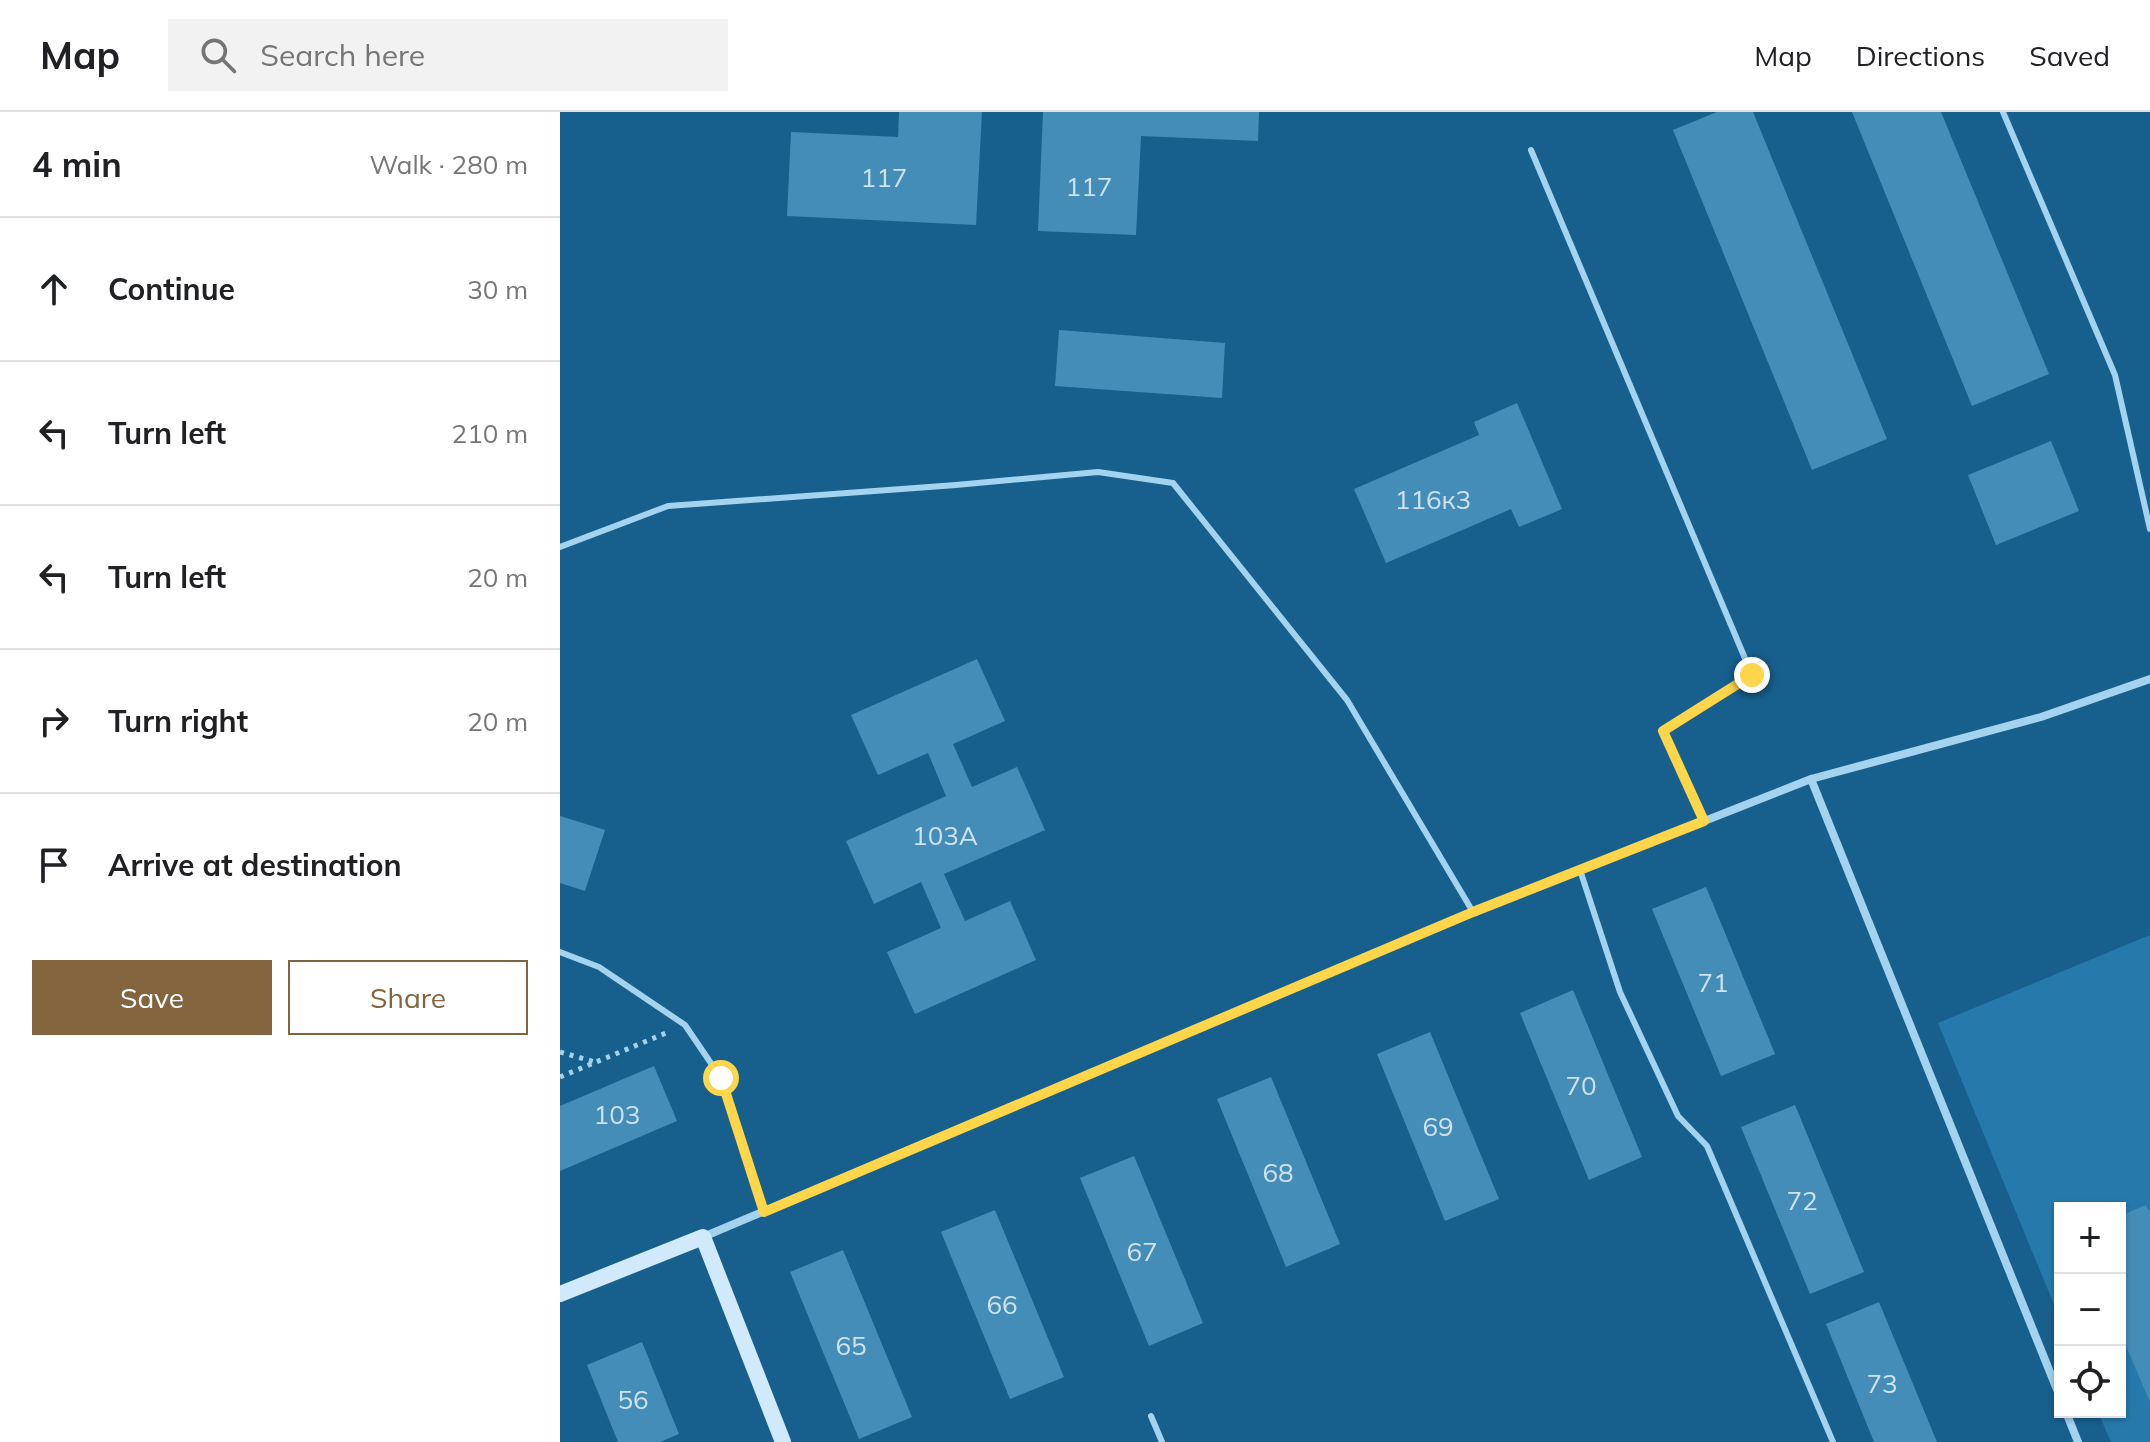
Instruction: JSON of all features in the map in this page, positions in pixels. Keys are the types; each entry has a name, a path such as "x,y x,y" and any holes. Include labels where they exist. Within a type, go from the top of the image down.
{"street":[{"path":"560,1294 764,1212 1473,912 1811,779 2041,717 2150,679"},
{"path":"1811,779 2054,1382"},
{"path":"703,1237 783,1442"},
{"path":"2068,1418 2078,1442"}],"lane":[{"path":"2003,112 2115,375 2150,529"},
{"path":"1531,150 1752,675 1663,731 1704,821"},
{"path":"560,547 668,506 1098,472 1173,483 1347,700 1473,912"},
{"path":"1580,870 1620,992 1678,1116 1707,1146 1833,1442"},
{"path":"560,952 599,967 685,1025 721,1078 764,1212"},
{"path":"1151,1416 1162,1442"}],"path":[{"path":"560,1077 685,1025"},
{"path":"560,1052 595,1063"}],"shaded area":[{"path":"2150,935 2150,1442 2111,1442 2101,1418 2126,1418 2126,1202 2054,1202 2054,1304 1938,1023"}],"building":[{"path":"899,112 982,112 976,225 787,216 791,132 898,137"},
{"path":"1043,112 1259,112 1258,141 1141,136 1136,235 1038,231"},
{"path":"1717,112 1753,112 1887,439 1812,470 1673,130"},
{"path":"1852,112 1941,112 2049,374 1972,406"},
{"path":"1059,330 1225,343 1222,398 1055,386"},
{"path":"1517,403 1562,509 1519,527 1511,509 1386,563 1354,489 1479,435 1474,422"},
{"path":"2051,441 2079,511 1996,545 1968,475"},
{"path":"977,659 1005,721 953,744 972,787 1017,767 1045,830 944,874 965,921 1010,901 1036,960 915,1014 887,952 941,928 921,882 874,904 846,841 946,796 928,753 878,775 851,715"},
{"path":"560,816 605,830 585,891 560,883"},
{"path":"1706,887 1775,1054 1721,1076 1652,909"},
{"path":"1573,990 1642,1157 1589,1180 1520,1013"},
{"path":"1430,1032 1499,1199 1445,1221 1377,1054"},
{"path":"654,1066 677,1121 560,1171 560,1106"},
{"path":"1271,1077 1340,1244 1286,1267 1217,1099"},
{"path":"1795,1105 1864,1272 1810,1294 1741,1127"},
{"path":"1134,1156 1203,1323 1149,1346 1080,1178"},
{"path":"2146,1205 2150,1213 2150,1402 2126,1346 2126,1213"},
{"path":"995,1210 1064,1377 1010,1399 941,1232"},
{"path":"843,1250 912,1417 859,1439 790,1272"},
{"path":"1879,1302 1937,1442 1874,1442 1826,1324"},
{"path":"642,1342 679,1434 660,1442 618,1442 587,1365"}],"route":[{"path":"721,1078 764,1212 1473,912 1704,821 1663,731 1752,675"}]}
